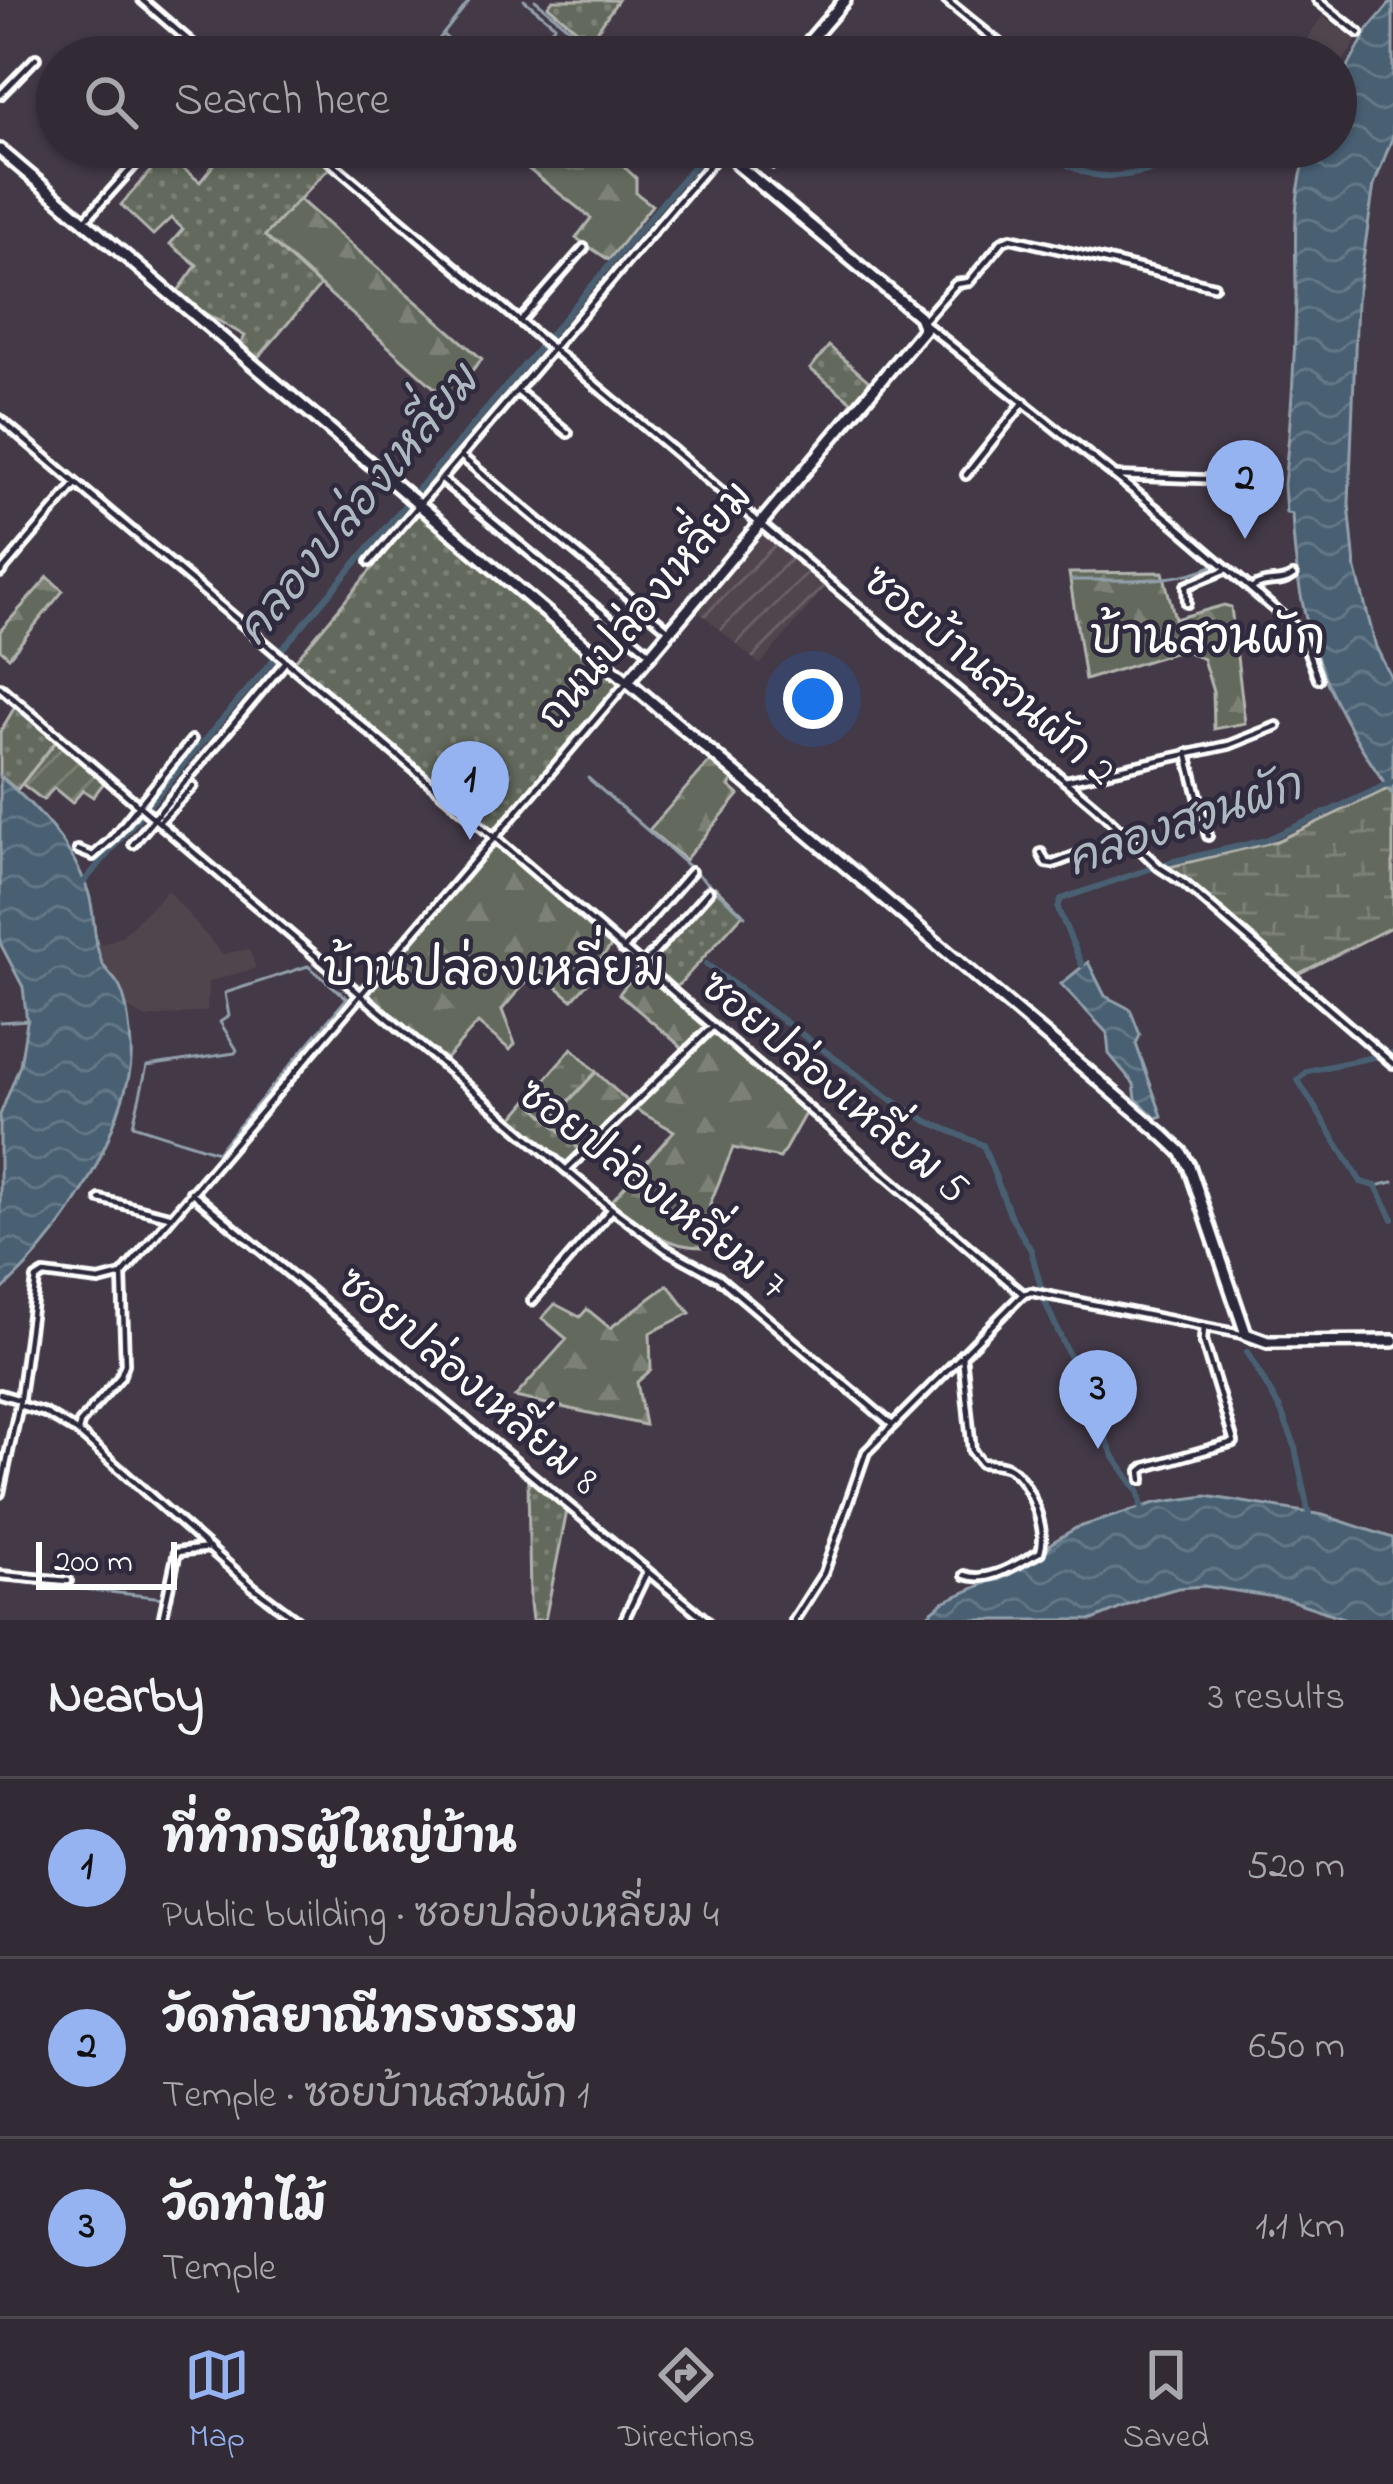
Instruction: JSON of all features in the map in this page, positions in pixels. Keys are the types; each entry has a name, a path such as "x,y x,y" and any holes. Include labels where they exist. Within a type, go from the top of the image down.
{"street":[{"path":"815,36 845,0"},
{"path":"946,0 990,36"},
{"path":"1317,0 1359,33"},
{"path":"145,1 184,36"},
{"path":"0,95 36,58"},
{"path":"0,150 86,218 413,502 1181,1152 1246,1334"},
{"path":"86,218 132,168"},
{"name":"ซอยบ้านสวนผัก 2","path":"338,168 1392,1062"},
{"path":"370,562 413,502 442,480 550,346 709,168"},
{"path":"742,168 1300,631 1318,679"},
{"path":"924,322 958,282 968,282 1003,241 1011,238 1214,286"},
{"path":"520,321 584,248"},
{"name":"ถนนปล่องเหลี่ยม","path":"122,1275 760,526 924,322"},
{"path":"517,391 568,433"},
{"path":"966,475 1024,402"},
{"name":"ซอยปล่องเหลี่ยม 5","path":"0,418 1023,1294"},
{"path":"461,457 670,631"},
{"path":"1116,476 1253,481 1269,476"},
{"path":"442,480 650,654"},
{"path":"0,573 76,484"},
{"path":"1186,603 1186,586 1226,568"},
{"path":"1250,589 1272,580 1284,582 1293,575"},
{"path":"155,818 286,661"},
{"name":"ซอยปล่องเหลี่ยม 7","path":"0,687 612,1209 666,1250 719,1278 891,1424"},
{"path":"1065,781 1229,745 1277,727"},
{"path":"78,850 94,856 131,818 192,740"},
{"path":"1187,753 1208,836"},
{"path":"133,844 142,828 193,786"},
{"path":"131,818 142,828"},
{"path":"1041,853 1052,864 1126,832"},
{"path":"623,950 691,872"},
{"path":"642,966 709,891"},
{"path":"566,1169 712,1027"},
{"name":"ซอยปล่องเหลี่ยม 8","path":"191,1192 706,1620"},
{"path":"100,1198 170,1216"},
{"path":"532,1301 612,1209"},
{"path":"0,1493 20,1403 36,1279 44,1274 99,1281 122,1275 125,1364 78,1432"},
{"path":"794,1620 826,1568 864,1455 1023,1294 1038,1293 1268,1342 1393,1341"},
{"path":"1142,1480 1146,1467 1234,1442 1202,1340 1204,1327"},
{"path":"962,1354 972,1451 981,1463 1008,1467 1017,1476 1039,1520 1043,1542 1040,1552 991,1575 978,1579 965,1575"},
{"path":"0,1394 78,1432 297,1620"},
{"path":"163,1616 177,1552 209,1549"},
{"path":"624,1620 647,1572"},
{"path":"0,1575 68,1581"}],"shaded area":[{"path":"1322,16 1351,36 1309,36"},
{"path":"762,532 826,587 760,665 696,609"},
{"path":"168,890 222,954 249,949 256,968 208,982 207,1011 146,1018 123,1006 118,985 105,973 96,947 122,936"}],"green space":[{"path":"553,0 618,0 593,36 584,36 548,6"},
{"path":"153,168 182,168 200,182 211,168 329,168 265,236 320,286 258,358 241,343 245,336 178,291 197,265 170,244 183,229 171,218 153,235 121,205"},
{"path":"527,168 625,168 636,178 636,193 652,205 609,260 576,238 591,218"},
{"path":"299,199 482,359 447,399 265,236"},
{"path":"829,346 873,385 856,405 810,369"},
{"path":"420,511 622,681 495,832 294,662"},
{"path":"1163,572 1175,619 1231,607 1245,723 1214,729 1213,692 1203,659 1183,650 1085,680 1069,573"},
{"path":"48,577 63,591 9,657 0,649 0,631"},
{"path":"16,705 58,739 17,790 0,776 0,732"},
{"path":"58,739 106,780 93,797 83,790 72,803 54,788 43,800 22,784"},
{"path":"711,760 734,779 729,786 739,795 685,860 649,830"},
{"path":"1388,789 1393,795 1393,926 1296,975 1169,867 1277,841"},
{"path":"496,843 612,945 597,964 600,969 572,1000 536,969 502,1010 515,1044 510,1050 478,1023 445,1060 368,993"},
{"path":"715,887 743,914 674,990 647,966"},
{"path":"639,968 707,1027 685,1050 619,994"},
{"path":"713,1031 807,1110 780,1158 733,1148 710,1204 703,1247 689,1246 653,1234 610,1203 674,1131 633,1108"},
{"path":"572,1048 596,1072 550,1121 528,1100"},
{"path":"596,1072 628,1102 581,1151 550,1121"},
{"path":"528,1100 581,1151 566,1165 512,1119"},
{"path":"668,1285 690,1313 650,1333 651,1370 637,1382 645,1425 515,1397 567,1339 542,1318 555,1304 580,1317 587,1309 610,1328"},
{"path":"528,1477 568,1506 545,1620 532,1620"}],"water":[{"path":"1393,0 1393,136 1374,185 1357,301 1349,504 1355,566 1376,647 1393,681 1393,795 1350,728 1319,663 1300,594 1292,514 1286,513 1284,485 1295,343 1299,184 1302,168 1357,168 1357,50"},
{"path":"0,776 52,828 81,874 101,959 124,997 131,1056 116,1118 83,1190 38,1253 0,1292 0,1115 20,1065 27,1022 23,987 0,943"},
{"path":"1088,962 1105,996 1130,1009 1140,1035 1136,1044 1162,1116 1156,1118 1136,1099 1134,1084 1109,1054 1107,1033 1061,984"},
{"path":"1206,1496 1323,1515 1393,1538 1393,1620 1349,1620 1287,1599 1204,1586 1150,1596 1093,1620 921,1620 943,1602 1038,1560 1053,1542 1076,1528 1155,1503"}],"waterway":[{"path":"442,36 470,0"},
{"path":"524,0 555,25 545,36"},
{"path":"535,0 579,36"},
{"path":"808,36 815,36"},
{"path":"0,144 414,494"},
{"name":"คลองปล่องเหลี่ยม","path":"82,884 692,168"},
{"path":"1075,168 1107,176 1158,168"},
{"path":"1071,580 1169,577 1224,560"},
{"path":"588,778 745,916"},
{"name":"คลองสวนผัก","path":"1082,965 1058,909 1061,899 1170,862 1266,840 1393,782"},
{"path":"142,814 149,819"},
{"path":"155,824 184,850"},
{"path":"190,855 299,948"},
{"path":"306,953 355,995"},
{"path":"706,964 889,1098 983,1145 1011,1217 1031,1250 1045,1302 1114,1457 1139,1493 1142,1511"},
{"path":"308,966 347,998 217,1152 133,1125 147,1066 235,1053 220,1022 229,1016 225,993 308,966"},
{"path":"0,1022 28,1020"},
{"name":"คลองสวนผัก","path":"1393,1053 1307,1071 1298,1080 1361,1182 1376,1186 1393,1219"},
{"path":"1376,1186 1393,1182"},
{"path":"1247,1352 1294,1443 1309,1515"},
{"path":"0,1580 164,1598"}],"place":[{"name":"วัดกัลยาณีทรงธรรม","path":"1245,539"},
{"name":"ที่ทำกรผู้ใหญ่บ้าน","path":"470,840"},
{"name":"วัดท่าไม้","path":"1098,1449"}],"district":[{"name":"บ้านสวนผัก","path":"1208,640"},
{"name":"บ้านปล่องเหลี่ยม","path":"494,972"}]}
